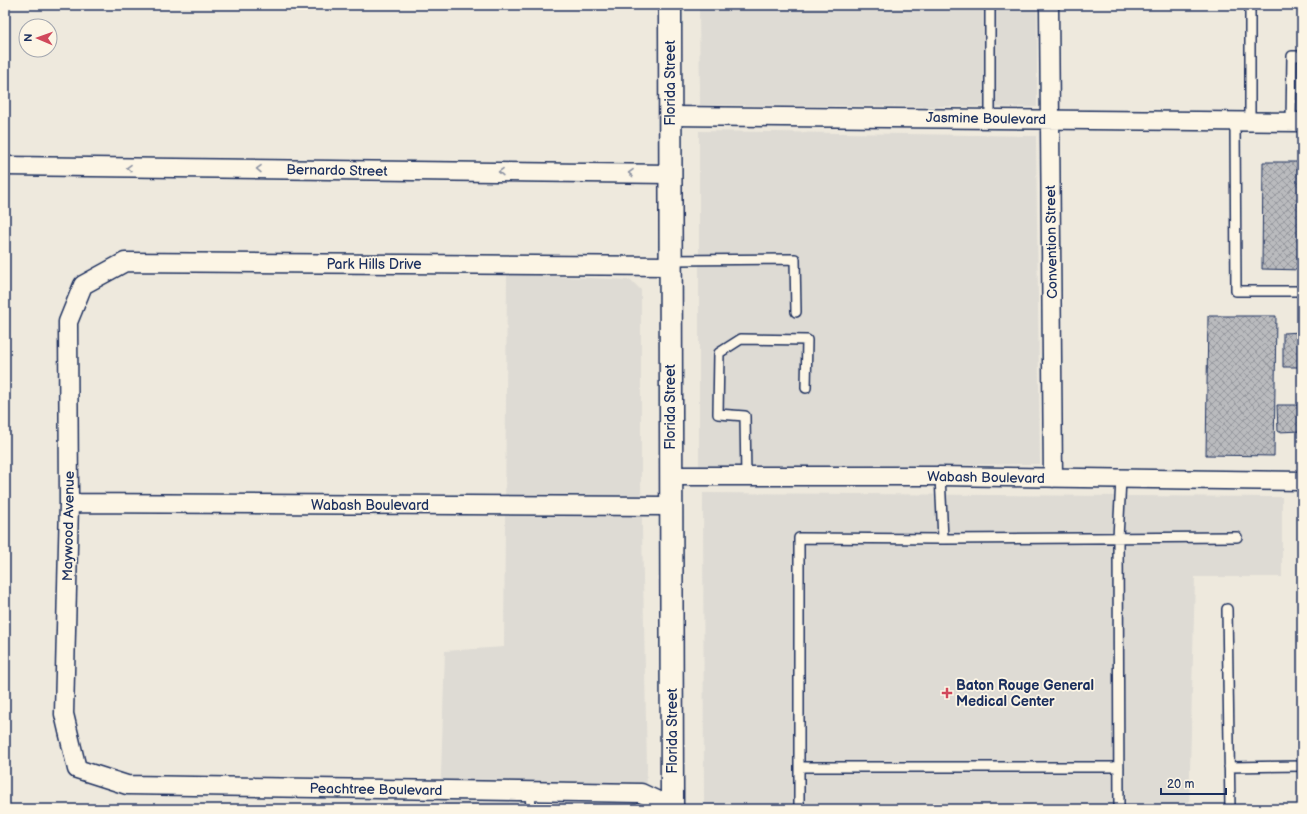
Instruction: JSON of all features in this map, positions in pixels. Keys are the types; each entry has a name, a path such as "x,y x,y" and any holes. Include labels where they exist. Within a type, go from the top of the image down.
{"main road":[{"name":"Florida Street","path":"670,5 670,506 673,809"}],"street":[{"name":"Convention Street","path":"1049,5 1053,478"},
{"name":"Jasmine Boulevard","path":"670,116 1297,122"},
{"name":"Bernardo Street","path":"5,166 670,174"},
{"name":"Park Hills Drive","path":"83,285 125,262 670,263"},
{"name":"Maywood Avenue","path":"77,769 64,714 69,503 68,322 83,285"},
{"name":"Wabash Boulevard","path":"670,476 940,476 1302,481"},
{"name":"Wabash Boulevard","path":"69,503 670,506"},
{"name":"Peachtree Boulevard","path":"77,769 127,785 641,793 673,809"}],"lane":[{"path":"990,5 990,118"},
{"path":"1250,5 1243,121 1236,291 1302,291"},
{"path":"1297,122 1292,56 1302,56"},
{"path":"670,263 795,259 796,312"},
{"path":"746,476 745,416 718,414 719,353 741,339 807,340 806,388"},
{"path":"940,476 943,539"},
{"path":"1119,809 1118,538 1121,479"},
{"path":"799,809 799,538 943,539 1237,537"},
{"path":"1227,609 1230,809"},
{"path":"1229,768 1302,766"},
{"path":"799,767 1119,767"},
{"path":"530,791 531,809"}],"shaded area":[{"path":"699,5 1037,5 1037,107 700,105"},
{"path":"699,131 1036,136 1040,464 699,467"},
{"path":"507,274 631,280 641,290 641,481 647,767 646,809 513,809 512,805 440,807 445,651 504,647"},
{"name":"Baton Rouge General Medical Center","path":"703,493 1282,497 1282,577 1195,577 1189,809 704,809"}],"building":[{"path":"1263,162 1302,162 1302,270 1262,269"},
{"path":"1208,316 1276,316 1274,456 1206,455"},
{"path":"1302,332 1302,367 1283,367 1283,333"},
{"path":"1277,405 1302,405 1302,431 1278,432"}],"place":[{"name":"Baton Rouge General Medical Center","path":"947,693"}]}
